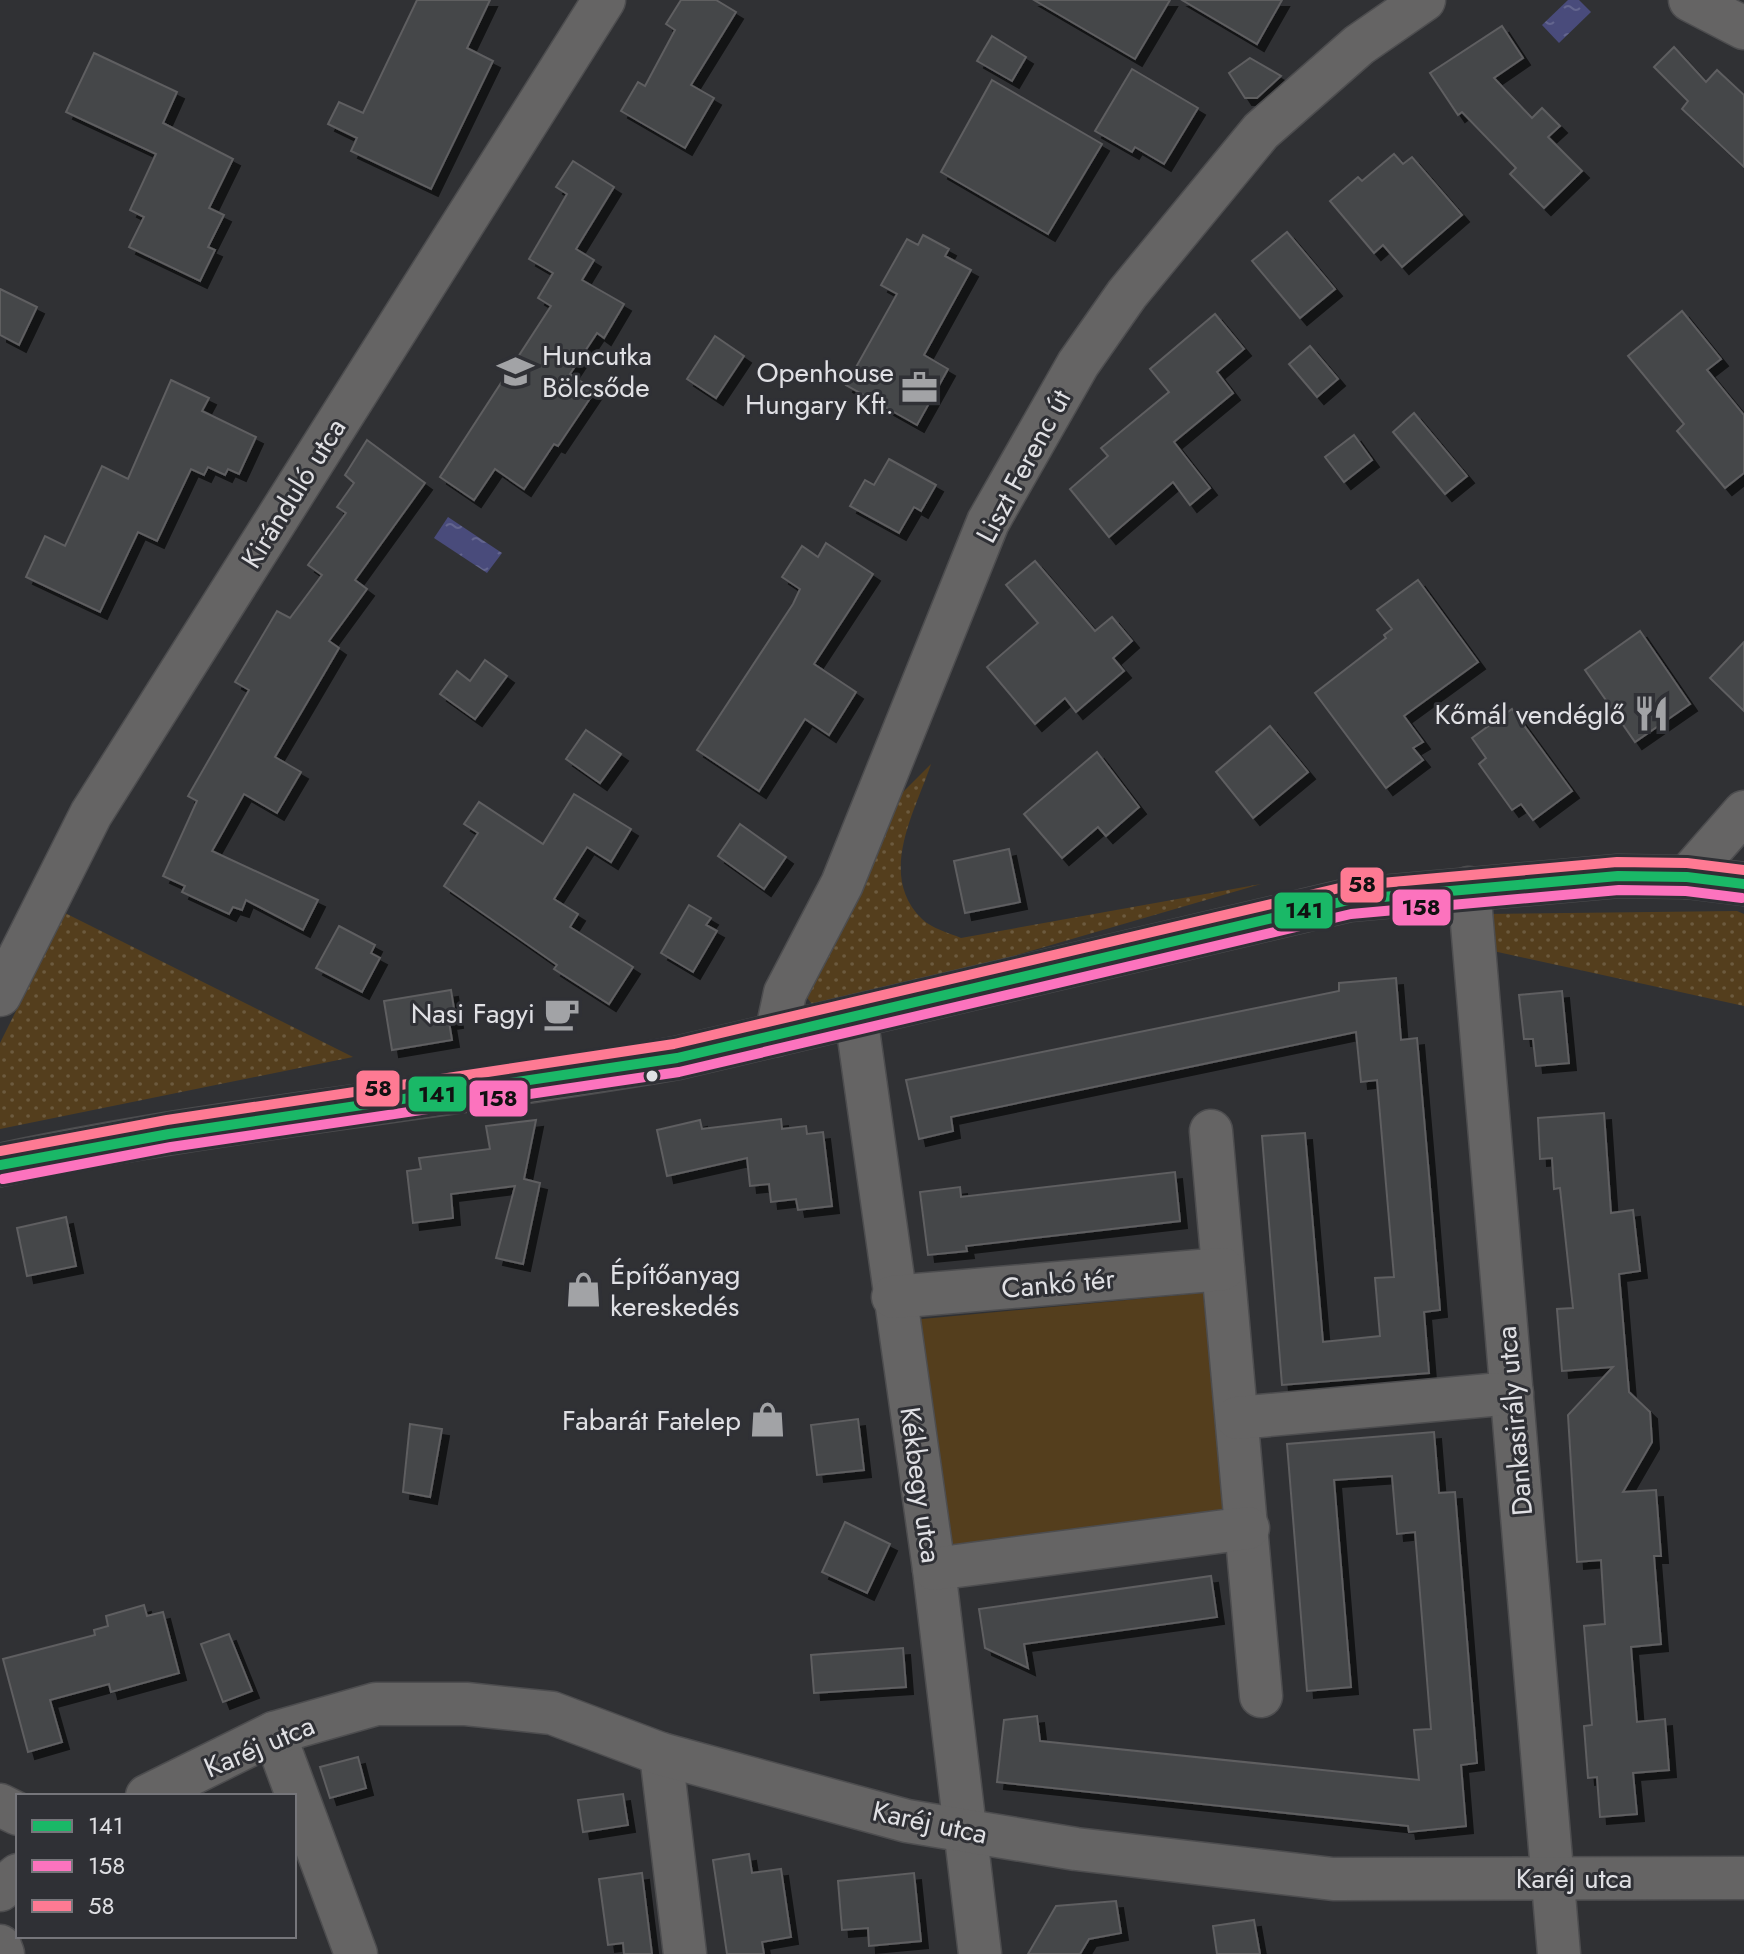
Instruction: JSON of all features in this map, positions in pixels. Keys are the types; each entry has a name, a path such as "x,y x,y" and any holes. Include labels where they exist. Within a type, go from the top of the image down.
{"street":[{"name":"Kiránduló utca","path":"0,995 91,814 604,0"},
{"name":"Liszt Ferenc út","path":"776,1035 785,993 842,884 988,522 1078,364 1127,294 1261,131 1359,45 1424,0"},
{"path":"1690,0 1744,28"},
{"path":"1687,877 1744,812"},
{"path":"0,1165 158,1135 580,1075 776,1035 1349,900 1618,876 1687,877 1744,884"},
{"name":"Dankasirály utca","path":"1469,888 1559,1954"},
{"name":"Kékbegy utca","path":"856,1016 893,1297 934,1569 980,1954"},
{"path":"1211,1131 1261,1696"},
{"name":"Cankó tér","path":"893,1297 1223,1269"},
{"path":"1237,1418 1512,1393"},
{"path":"934,1569 1248,1528"},
{"name":"Karéj utca","path":"151,1794 274,1733 376,1704 466,1704 552,1713 661,1754 907,1821 1076,1849 1333,1879 1744,1878"},
{"path":"274,1733 356,1954"},
{"path":"661,1754 685,1954"},
{"path":"0,1890 16,1877"},
{"path":"0,1946 3,1954"}],"shaded area":[{"path":"931,764 904,843 902,883 909,902 922,919 961,938 1261,884 976,967 812,1004 804,994 804,982 832,949 900,795"},
{"path":"1737,911 1744,914 1744,1006 1484,949 1486,914"},
{"path":"65,913 353,1057 0,1129 0,1043"},
{"path":"1203,1293 1225,1514 944,1552 911,1320"}],"water":[{"path":"1568,0 1579,0 1591,12 1559,43 1542,25"},
{"path":"448,517 502,553 487,573 434,538"}],"building":[{"path":"417,0 490,0 467,48 493,61 431,189 351,151 357,138 328,124 339,102 363,113"},
{"path":"681,0 716,0 736,12 691,85 714,98 685,148 621,111 638,82 645,86 675,30 666,24"},
{"path":"1034,0 1170,0 1135,59"},
{"path":"1182,0 1282,0 1257,44"},
{"path":"1502,26 1523,58 1494,78 1532,118 1542,108 1560,126 1548,137 1582,171 1544,208 1510,174 1516,168 1462,112 1458,115 1430,73"},
{"path":"992,36 1026,57 1012,81 977,61"},
{"path":"1674,47 1706,82 1717,70 1744,95 1744,167 1682,109 1688,101 1654,67"},
{"path":"94,53 177,92 163,123 233,159 209,208 224,215 208,247 215,250 200,281 129,247 144,217 130,210 156,154 66,112"},
{"path":"1250,58 1281,76 1257,98 1245,98 1229,73"},
{"path":"1132,69 1198,108 1164,164 1135,147 1132,152 1095,131"},
{"path":"992,80 1102,144 1048,234 941,172"},
{"path":"1394,154 1403,164 1412,157 1462,215 1402,267 1383,245 1374,253 1330,201 1358,177 1362,181"},
{"path":"573,161 614,187 576,249 594,260 582,280 624,304 604,338 597,333 570,374 595,391 558,446 554,444 524,489 495,469 474,500 440,477 551,306 538,298 553,273 529,259 567,194 556,187"},
{"path":"1287,232 1335,289 1300,318 1252,261"},
{"path":"923,235 949,249 945,256 971,270 924,355 948,369 917,425 846,385 897,294 881,285 907,239 918,245"},
{"path":"0,289 37,307 19,345 0,335"},
{"path":"1682,311 1721,359 1707,370 1744,415 1744,473 1725,488 1677,431 1684,424 1628,356"},
{"path":"1215,314 1244,349 1217,372 1233,393 1174,442 1210,488 1190,505 1173,482 1109,537 1070,489 1108,456 1101,448 1169,392 1150,369"},
{"path":"715,336 744,356 716,398 687,379"},
{"path":"1310,346 1338,379 1317,397 1289,364"},
{"path":"171,380 209,398 202,411 256,437 239,474 228,469 225,475 208,467 204,475 191,469 157,541 138,532 100,612 26,577 45,536 65,546 102,466 128,479"},
{"path":"1414,413 1467,476 1445,494 1393,432"},
{"path":"1354,435 1372,460 1344,482 1325,457"},
{"path":"367,440 425,483 355,580 367,589 329,641 339,648 275,757 301,772 277,813 244,794 212,851 318,900 303,930 246,900 242,910 233,907 229,914 182,892 185,886 163,876 197,801 188,796 249,690 235,682 277,611 290,618 322,575 308,565 346,513 337,507 354,483 345,475"},
{"path":"889,459 936,485 921,511 914,507 899,533 850,506 865,480 874,485"},
{"path":"826,543 873,574 814,664 856,692 829,735 805,719 759,791 697,750 793,604 800,589 782,577 802,546 818,557"},
{"path":"1035,561 1095,631 1112,617 1132,641 1113,658 1124,671 1076,712 1065,698 1035,724 987,667 1038,623 1006,585"},
{"path":"1418,580 1478,662 1404,716 1423,742 1413,748 1423,760 1386,788 1315,693 1386,638 1384,635 1392,629 1377,610"},
{"path":"1640,631 1690,704 1635,742 1585,670"},
{"path":"1744,642 1744,711 1710,678"},
{"path":"485,660 507,676 475,719 440,694 457,671 470,681"},
{"path":"1512,709 1572,791 1533,820 1521,804 1512,810 1479,764 1486,758 1472,738"},
{"path":"1270,726 1308,772 1253,818 1216,772"},
{"path":"586,730 621,754 600,783 566,759"},
{"path":"1097,752 1139,807 1106,836 1098,827 1062,858 1024,814"},
{"path":"574,794 631,829 611,862 587,847 554,899 578,914 570,927 633,967 609,1004 554,969 557,965 444,886 478,833 464,824 479,802 543,844"},
{"path":"740,824 786,857 764,889 718,856"},
{"path":"1009,849 1020,902 965,913 954,861"},
{"path":"689,905 711,918 706,925 717,931 693,972 661,953"},
{"path":"339,926 375,945 371,953 380,958 362,992 316,968"},
{"path":"1396,978 1401,1040 1417,1038 1429,1175 1440,1310 1424,1312 1429,1373 1282,1385 1262,1136 1305,1133 1323,1342 1380,1336 1375,1278 1394,1277 1377,1080 1361,1082 1356,1032 951,1117 953,1131 919,1139 906,1080 1339,991 1339,983"},
{"path":"451,990 456,1021 449,1022 452,1040 392,1050 384,1001"},
{"path":"1562,991 1569,1063 1536,1066 1533,1039 1524,1039 1519,995"},
{"path":"1604,1113 1611,1213 1633,1210 1640,1271 1619,1274 1629,1392 1650,1412 1652,1442 1623,1492 1656,1490 1661,1556 1654,1556 1661,1644 1631,1647 1637,1722 1665,1719 1669,1770 1633,1773 1637,1814 1600,1817 1597,1777 1588,1778 1584,1726 1592,1725 1584,1626 1605,1624 1601,1560 1577,1562 1568,1415 1613,1367 1562,1371 1557,1309 1573,1308 1560,1188 1554,1189 1552,1158 1540,1159 1538,1118"},
{"path":"781,1119 782,1129 806,1126 807,1134 823,1132 832,1206 798,1210 796,1199 771,1202 769,1184 750,1186 747,1158 667,1176 657,1130 700,1120 702,1129"},
{"path":"536,1120 524,1179 540,1183 523,1264 496,1258 515,1186 451,1194 453,1218 413,1223 407,1171 421,1169 419,1158 490,1149 486,1126"},
{"path":"1175,1172 1180,1221 966,1246 967,1251 928,1255 920,1192 960,1187 961,1197"},
{"path":"66,1217 76,1266 27,1276 17,1228"},
{"path":"858,1419 864,1470 817,1475 811,1425"},
{"path":"410,1424 442,1429 430,1497 403,1492"},
{"path":"1434,1432 1439,1493 1455,1492 1477,1763 1461,1765 1466,1826 1409,1832 1408,1826 997,1782 1004,1720 1037,1716 1040,1741 1419,1780 1414,1730 1431,1729 1415,1532 1397,1534 1392,1476 1334,1480 1351,1687 1307,1691 1287,1444"},
{"path":"845,1522 890,1544 867,1593 822,1572"},
{"path":"1211,1576 1217,1617 1024,1644 1028,1668 985,1648 979,1609"},
{"path":"144,1605 147,1616 163,1612 179,1673 111,1692 109,1684 50,1700 62,1742 28,1752 3,1659 95,1635 94,1630 108,1626 106,1616"},
{"path":"229,1634 252,1691 223,1702 201,1644"},
{"path":"903,1648 906,1687 814,1693 811,1655"},
{"path":"358,1757 366,1788 330,1798 320,1767"},
{"path":"623,1794 628,1825 583,1832 578,1800"},
{"path":"749,1854 752,1873 781,1869 791,1937 762,1942 764,1954 727,1954 713,1860"},
{"path":"642,1873 652,1954 624,1954 623,1943 608,1945 599,1879"},
{"path":"914,1873 921,1941 869,1946 868,1928 842,1930 838,1881"},
{"path":"1116,1901 1121,1933 1089,1939 1080,1954 1028,1954 1056,1906"},
{"path":"1254,1920 1260,1954 1217,1954 1213,1926"}],"transit line":[{"name":"58","path":"0,1151 167,1120 674,1044 1348,886 1617,862 1687,863 1744,870"},
{"name":"141","path":"0,1165 169,1134 677,1058 1349,900 1618,876 1687,877 1744,884"},
{"name":"158","path":"3,1179 171,1147 679,1072 1351,914 1619,890 1686,891 1742,898"}],"place":[{"name":"Huncutka Bölcsőde","path":"516,371"},
{"name":"Openhouse Hungary Kft.","path":"920,388"},
{"name":"Kőmál vendéglő","path":"1651,714"},
{"name":"Nasi Fagyi","path":"561,1013"},
{"name":"Építőanyag kereskedés","path":"584,1290"},
{"name":"Fabarát Fatelep","path":"767,1420"}]}
